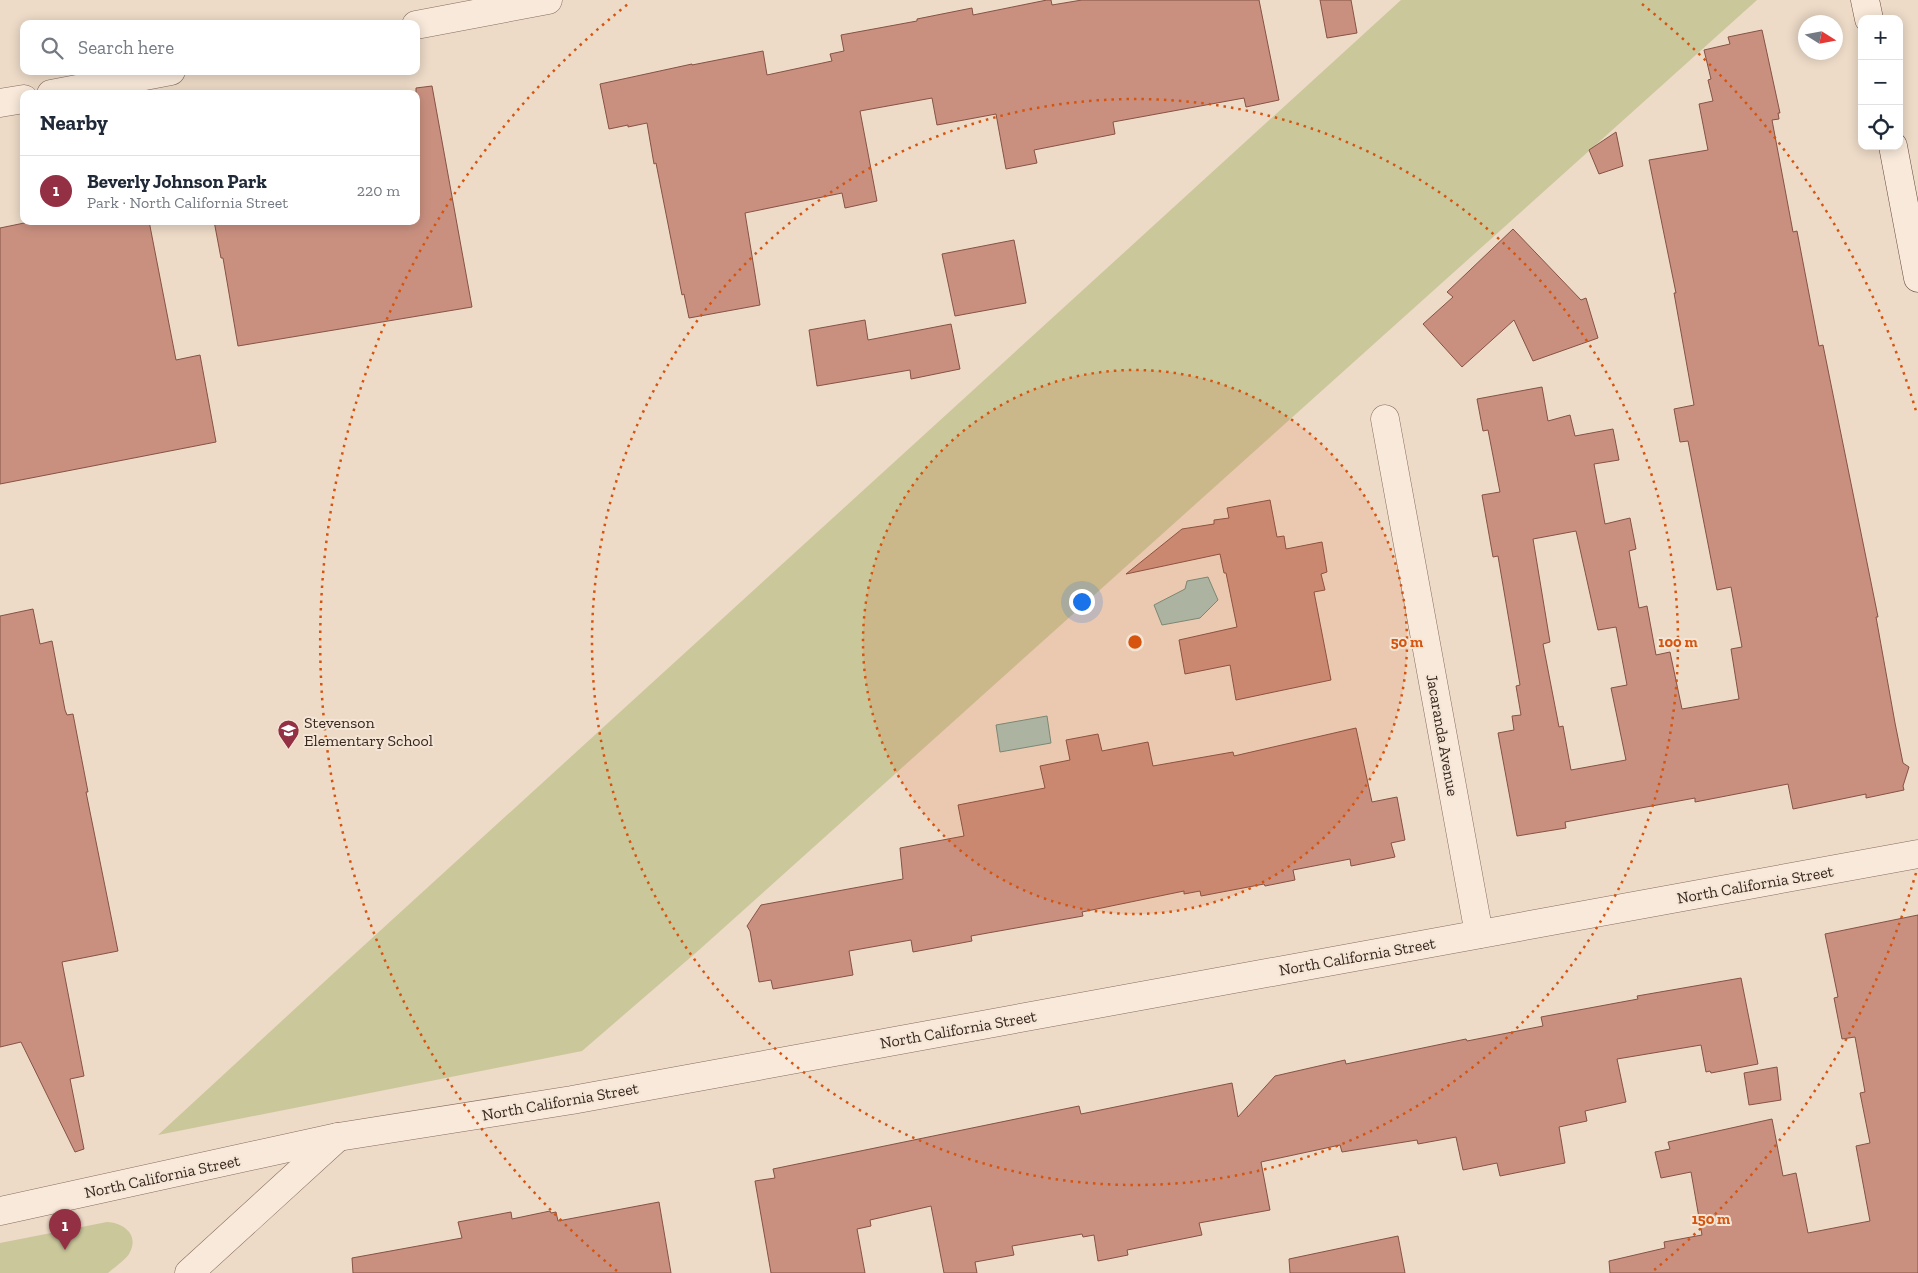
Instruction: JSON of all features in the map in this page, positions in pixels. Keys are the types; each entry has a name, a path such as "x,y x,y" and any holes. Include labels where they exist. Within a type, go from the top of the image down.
{"street":[{"path":"420,24 548,0"},
{"path":"1865,0 1867,15"},
{"path":"72,90 149,75"},
{"path":"0,103 20,100"},
{"path":"1894,150 1918,278"},
{"name":"Jacaranda Avenue","path":"1385,419 1479,934"},
{"name":"North California Street","path":"0,1211 338,1137 572,1100 1918,854"},
{"path":"189,1273 338,1137"}],"shaded area":[{"path":"1401,0 1757,0 699,950 582,1051 158,1135 336,971"},
{"path":"1208,577 1218,600 1200,618 1162,625 1154,605 1185,589 1187,581"},
{"path":"1047,716 1051,743 1000,752 996,725"},
{"path":"107,1222 124,1228 128,1231 133,1241 129,1254 108,1273 0,1273 0,1243"}],"building":[{"path":"1051,0 1052,5 1082,0 1259,0 1279,100 1246,107 1244,98 1113,122 1115,134 1034,150 1037,163 1006,169 996,114 937,125 932,98 860,111 877,201 845,208 842,193 745,213 760,305 689,318 684,294 682,295 647,123 609,129 600,84 763,51 767,75 832,61 830,54 844,51 841,35 917,21 917,19 972,8 973,15"},
{"path":"1320,0 1351,0 1357,33 1327,38"},
{"path":"1762,30 1780,113 1778,113 1779,119 1772,120 1793,232 1797,231 1819,346 1823,345 1878,617 1876,617 1903,763 1909,767 1903,786 1904,790 1866,798 1866,794 1793,809 1788,784 1695,802 1695,798 1565,822 1566,828 1517,836 1498,733 1514,730 1512,716 1521,715 1516,686 1520,685 1498,556 1493,557 1482,495 1500,492 1488,430 1483,431 1477,399 1542,387 1548,421 1570,415 1575,436 1613,429 1619,460 1594,464 1605,524 1630,518 1636,549 1629,551 1639,608 1647,606 1656,655 1670,652 1682,709 1739,699 1731,649 1742,647 1731,587 1717,590 1688,441 1680,442 1674,409 1694,405 1674,293 1676,293 1649,160 1708,150 1699,104 1713,101 1708,80 1711,79 1704,50 1730,44 1728,37","holes":["1576,531 1598,630 1616,627 1627,685 1611,688 1626,760 1571,770 1563,726 1559,727 1543,644 1550,642 1533,539"]},
{"path":"432,86 472,307 238,346 223,258 221,258 215,225 420,225 420,90 416,90 416,88"},
{"path":"1616,132 1623,166 1599,174 1589,150"},
{"path":"20,224 150,225 176,360 200,355 216,442 0,484 0,228"},
{"path":"1513,229 1581,300 1586,298 1598,338 1533,361 1514,320 1462,367 1423,324 1453,297 1447,292"},
{"path":"1014,240 1026,303 955,316 942,254"},
{"path":"865,320 868,340 951,324 960,369 911,379 910,370 817,386 809,330"},
{"path":"1270,500 1277,537 1284,536 1286,549 1322,542 1327,572 1321,574 1325,590 1314,592 1331,680 1236,700 1230,665 1185,674 1179,640 1237,627 1226,573 1224,573 1220,554 1126,574 1182,529 1214,524 1214,520 1229,518 1227,508"},
{"path":"33,609 40,644 52,641 65,710 67,715 73,714 88,792 86,792 118,951 62,962 84,1076 70,1079 84,1149 75,1152 21,1042 0,1047 0,616"},
{"path":"1356,728 1372,802 1397,797 1405,840 1391,843 1395,857 1351,866 1350,859 1293,870 1295,880 1265,886 1264,884 1201,896 1200,891 1184,894 1184,891 1082,912 1083,916 971,936 972,941 913,952 911,940 849,951 853,975 773,989 771,980 759,982 750,931 747,926 761,905 903,879 900,848 964,836 958,805 1045,788 1040,766 1070,760 1066,740 1098,734 1102,751 1148,742 1153,766 1233,752 1234,756"},
{"path":"1918,915 1918,1273 1610,1273 1609,1261 1665,1248 1664,1242 1702,1235 1691,1172 1661,1178 1655,1152 1670,1149 1668,1142 1772,1119 1783,1176 1796,1173 1808,1233 1870,1221 1856,1146 1870,1143 1860,1093 1865,1092 1855,1037 1842,1039 1834,998 1838,997 1825,934"},
{"path":"1741,978 1758,1064 1711,1073 1710,1071 1706,1072 1701,1045 1617,1059 1626,1102 1585,1111 1587,1121 1559,1127 1565,1163 1500,1176 1497,1163 1463,1170 1456,1137 1418,1144 1417,1140 1342,1152 1340,1145 1261,1162 1270,1210 1199,1223 1202,1235 1127,1250 1128,1255 1098,1261 1094,1235 1083,1237 1082,1234 1012,1246 1014,1255 975,1262 977,1273 944,1273 931,1206 870,1220 871,1226 857,1229 865,1273 771,1273 755,1181 775,1178 773,1169 1079,1106 1081,1114 1232,1083 1238,1117 1275,1076 1345,1060 1346,1064 1466,1039 1467,1041 1543,1026 1541,1017 1638,999 1637,996"},
{"path":"1777,1067 1781,1100 1749,1105 1744,1073"},
{"path":"659,1202 671,1273 353,1273 352,1258 462,1238 458,1222 511,1212 512,1219 550,1211 551,1213 556,1212 558,1221"},
{"path":"1398,1236 1405,1273 1290,1273 1289,1259"}],"place":[{"name":"Stevenson Elementary School","path":"288,750"},
{"name":"Beverly Johnson Park","path":"65,1250"}]}
